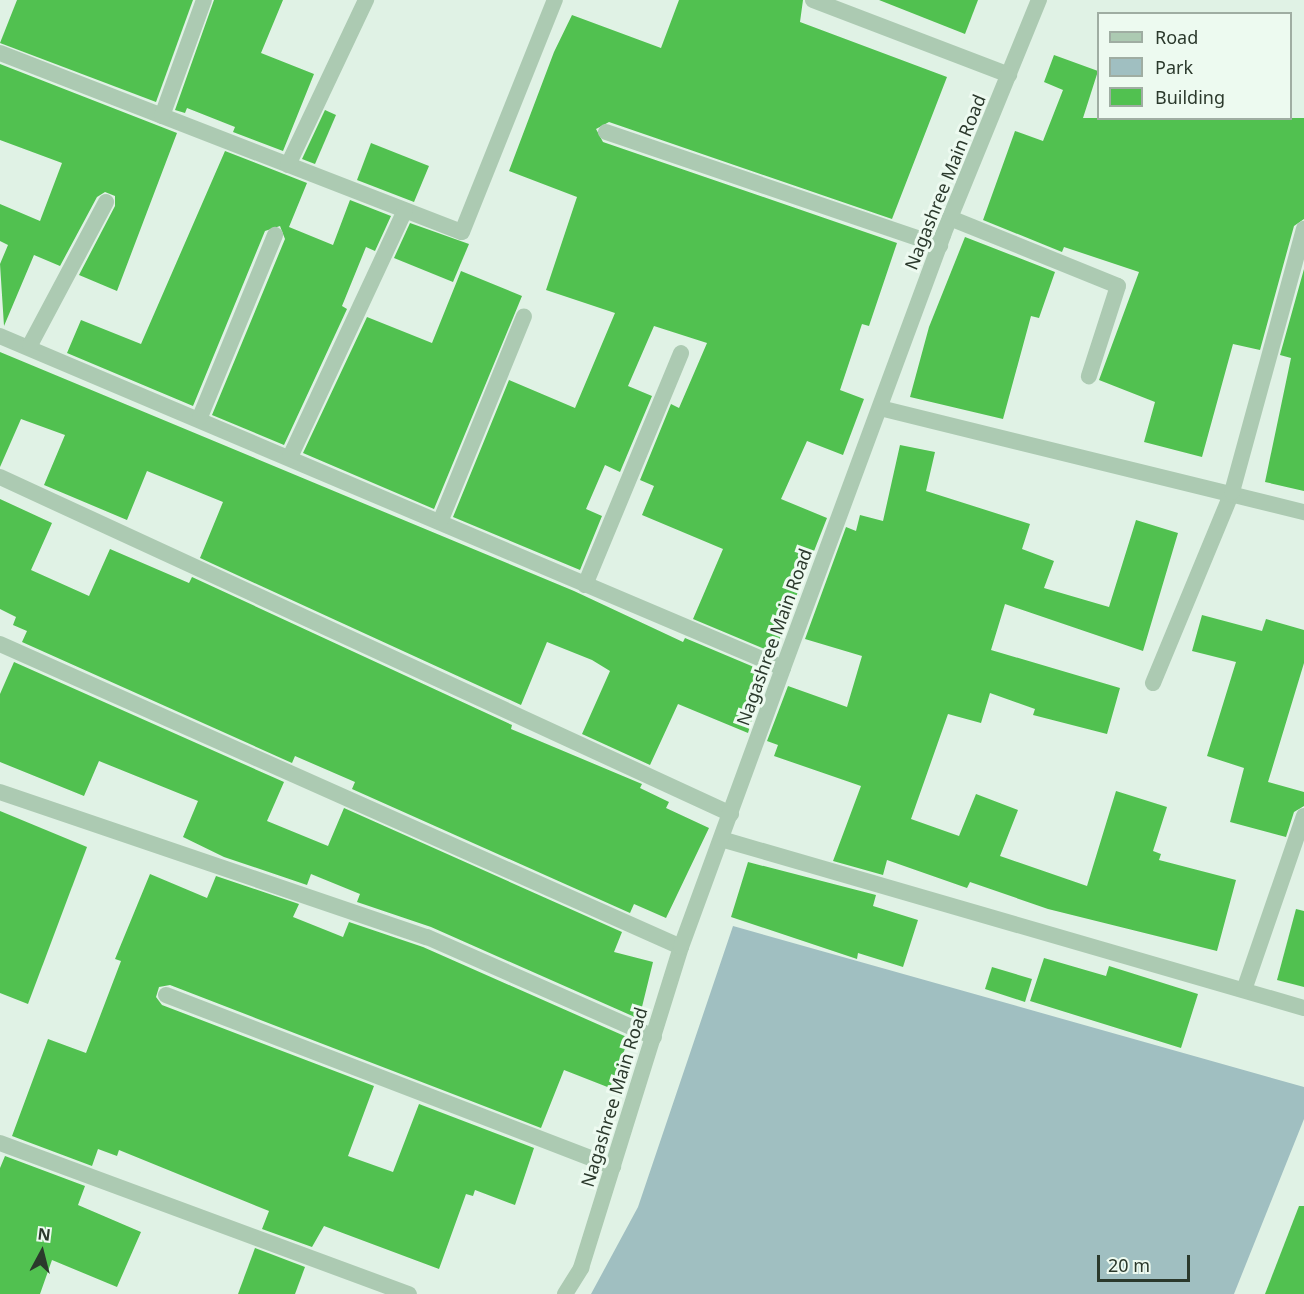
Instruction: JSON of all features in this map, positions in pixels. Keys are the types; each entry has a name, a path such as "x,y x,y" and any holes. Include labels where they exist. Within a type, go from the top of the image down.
{"street":[{"path":"162,116 204,0"},
{"path":"288,165 366,0"},
{"path":"0,53 462,232 555,0"},
{"path":"813,0 1009,75"},
{"name":"Nagashree Main Road","path":"565,1294 581,1268 681,947 783,668 950,218 1040,0"},
{"path":"606,132 940,246"},
{"path":"30,345 106,202"},
{"path":"290,457 405,210"},
{"path":"950,218 1118,286 1089,376"},
{"path":"1153,682 1233,492 1304,229"},
{"path":"200,417 275,235"},
{"path":"440,522 524,316"},
{"path":"0,336 30,345 200,417 585,585 783,668"},
{"path":"585,585 681,353"},
{"path":"880,408 1233,492 1304,512"},
{"path":"0,477 731,814"},
{"path":"0,644 681,947"},
{"path":"0,792 427,937 654,1037"},
{"path":"1244,990 1304,816"},
{"path":"721,840 1304,1008"},
{"path":"1287,862 1304,867"},
{"path":"166,995 613,1167"},
{"path":"0,1143 409,1294"}],"green space":[{"path":"733,926 1304,1087 1304,1119 1234,1294 591,1294 638,1207"}],"building":[{"path":"17,0 193,0 156,102 0,43"},
{"path":"214,0 283,0 261,53 314,74 283,151 233,132 235,127 187,108 185,113 175,110"},
{"path":"679,0 803,0 800,22 947,77 892,219 609,122 596,129 603,142 897,243 869,326 862,324 840,390 864,399 843,455 807,441 781,499 827,518 774,653 693,619 723,549 642,515 654,486 640,480 671,404 679,408 707,343 654,326 628,386 652,396 620,472 605,465 586,509 602,516 580,570 453,517 509,380 575,408 615,313 546,290 577,197 509,171 554,52 572,15 661,48"},
{"path":"879,0 978,0 965,34"},
{"path":"1054,55 1097,71 1083,118 1097,118 1097,120 1292,120 1292,118 1304,118 1304,219 1294,226 1260,350 1233,344 1202,457 1144,442 1155,402 1099,380 1139,272 1064,247 1062,252 983,220 1015,131 1043,141 1063,90 1044,82"},
{"path":"0,64 177,133 117,291 79,275 115,206 115,196 105,192 97,197 60,266 34,255 4,326 0,264 8,245 0,241 0,204 40,221 62,163 0,140"},
{"path":"325,110 336,115 315,164 302,159"},
{"path":"371,143 429,166 414,202 357,180"},
{"path":"225,151 307,183 289,227 333,245 350,200 391,216 375,251 366,247 342,306 347,309 284,445 212,415 285,239 280,226 265,231 193,406 67,353 81,320 141,344"},
{"path":"410,223 469,244 453,282 394,258"},
{"path":"965,237 1055,272 1039,318 1031,316 1003,419 910,397 929,327"},
{"path":"1304,269 1304,491 1265,482 1291,358 1280,355"},
{"path":"461,271 522,296 434,509 303,453 367,317 432,343"},
{"path":"0,352 574,591 683,642 685,638 766,672 748,733 678,704 650,765 582,734 610,671 592,660 547,642 521,705 200,558 223,502 147,471 127,520 44,485 65,435 21,419 0,467"},
{"path":"900,445 935,452 926,491 1030,524 1022,549 1054,561 1044,588 1109,607 1136,520 1178,533 1143,651 1005,604 991,650 1120,688 1107,734 1033,715 1035,709 990,693 981,723 948,714 911,819 959,836 976,794 1018,810 1000,856 1087,886 1116,791 1167,807 1153,851 1161,854 1159,860 1236,880 1217,951 1048,909 970,882 967,888 887,860 883,875 833,861 861,786 774,756 778,745 767,741 788,686 847,707 862,656 805,639 846,527 856,531 860,515 883,521"},
{"path":"0,499 52,523 31,570 89,596 110,549 189,583 192,577 512,725 511,729 642,784 640,788 669,802 666,808 709,828 666,918 634,904 630,913 352,789 355,782 295,756 292,763 22,642 27,631 13,625 16,617 0,609"},
{"path":"1202,615 1262,631 1266,619 1304,630 1304,663 1268,782 1304,792 1304,806 1294,812 1286,837 1230,822 1244,768 1207,756 1236,662 1192,651"},
{"path":"14,662 284,782 267,821 328,846 344,808 622,932 614,952 653,962 641,1011 637,1018 431,927 357,902 360,894 311,874 307,885 224,857 183,837 198,801 99,761 84,796 0,762 0,694"},
{"path":"0,811 87,847 28,1004 0,993"},
{"path":"748,862 876,895 873,906 918,920 903,967 858,953 857,959 731,917"},
{"path":"150,874 207,898 216,876 299,904 293,917 343,937 349,922 423,947 629,1038 610,1088 564,1070 541,1128 170,985 159,987 156,997 162,1005 374,1086 348,1156 393,1172 419,1104 534,1148 515,1205 475,1190 473,1196 466,1194 439,1269 324,1226 312,1247 262,1229 269,1211 119,1150 117,1156 98,1149 92,1166 12,1136 48,1039 86,1053 121,961 115,959"},
{"path":"1296,909 1304,911 1304,987 1277,980"},
{"path":"1044,958 1106,976 1109,966 1198,994 1181,1048 1030,1001"},
{"path":"992,967 1032,979 1025,1002 985,989"},
{"path":"5,1156 85,1186 78,1205 141,1232 117,1287 52,1260 40,1294 0,1294 0,1168"},
{"path":"1299,1206 1304,1206 1304,1294 1265,1294"},
{"path":"255,1248 305,1267 295,1294 238,1294"}]}
